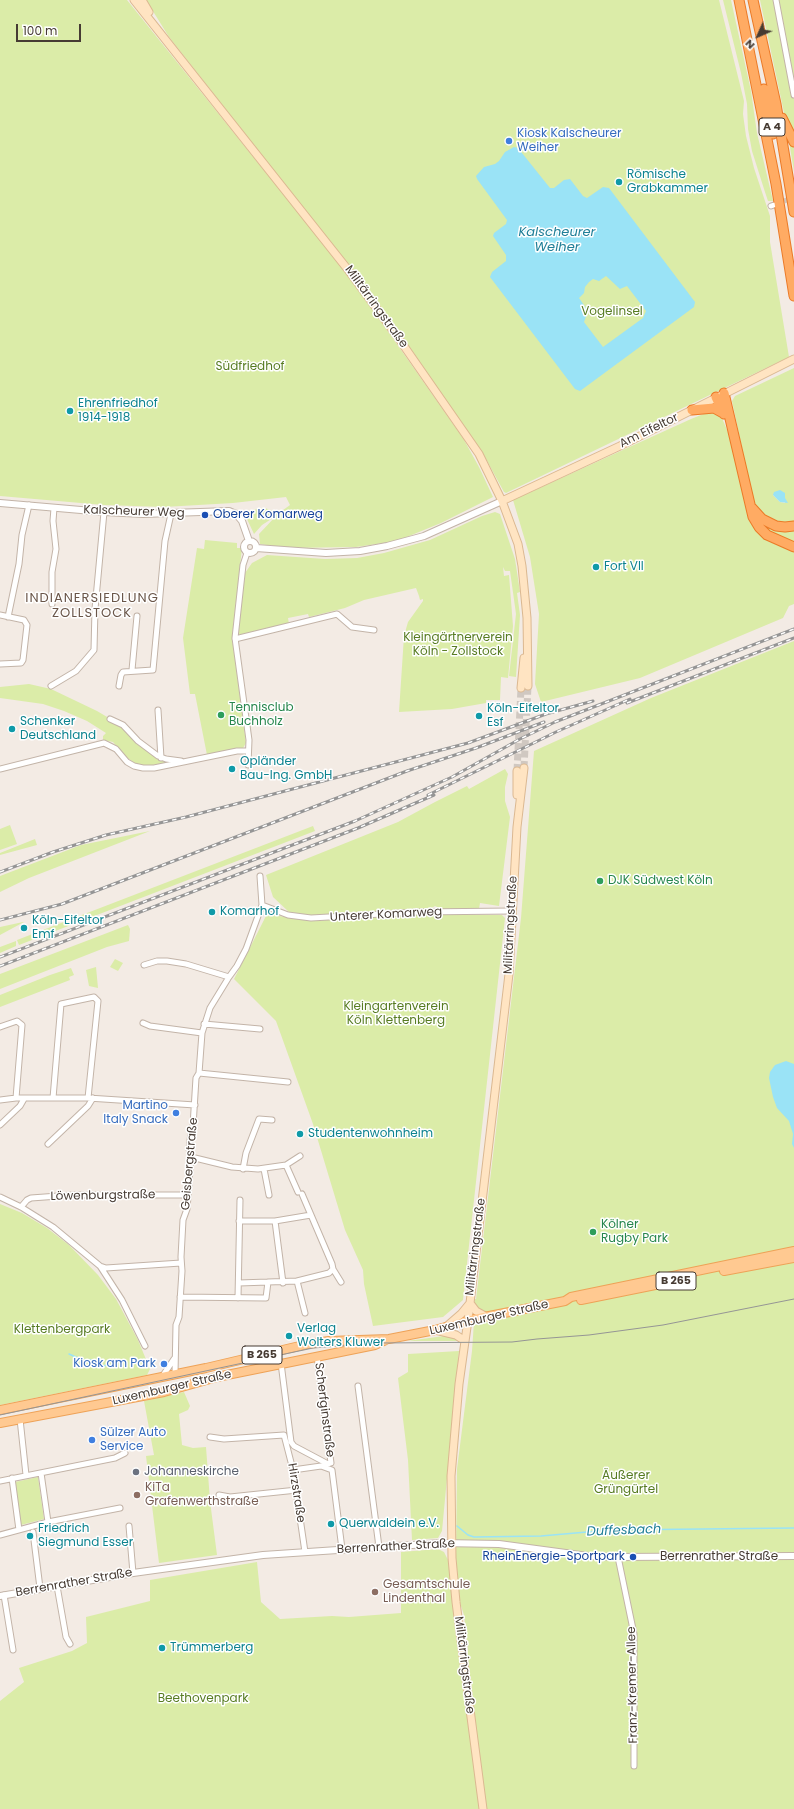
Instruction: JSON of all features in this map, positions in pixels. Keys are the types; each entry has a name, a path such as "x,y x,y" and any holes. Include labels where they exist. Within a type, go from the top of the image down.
{"highway":[{"name":"A 4","path":"739,0 768,143 794,288"},
{"name":"A 4","path":"745,0 773,132 794,256"},
{"name":"A 4","path":"753,0 776,104 794,212"},
{"path":"776,104 794,142"},
{"path":"792,278 794,296"},
{"path":"720,395 723,413"},
{"path":"720,395 732,425 753,517 759,527 767,535 794,547"},
{"path":"692,410 714,408 723,413 732,425"},
{"path":"750,506 768,523 776,526 794,526"}],"main road":[{"name":"Militärringstraße","path":"134,0 375,304 479,454 502,500 518,544 522,566 527,618 525,687"},
{"name":"Militärringstraße","path":"142,0 159,30"},
{"name":"Am Eifeltor","path":"502,500 692,410 794,359"},
{"name":"Militärringstraße","path":"483,1809 456,1602 451,1544 452,1452 508,980 520,769"},
{"name":"Luxemburger Straße","path":"565,1301 571,1297 592,1292 794,1251"},
{"name":"Luxemburger Straße","path":"0,1410 162,1377 175,1376 308,1344 329,1341 389,1339 435,1330 485,1316 565,1301 572,1302 794,1258"},
{"path":"445,1327 461,1314 470,1303 476,1311 485,1316"},
{"path":"435,1330 456,1335 465,1341"},
{"name":"Luxemburger Straße","path":"0,1423 164,1392 281,1363 375,1345 389,1339"},
{"path":"303,1359 313,1351 313,1348 308,1344"},
{"path":"175,1376 180,1384 186,1386"},
{"path":"164,1392 171,1385 175,1376"}],"street":[{"path":"776,0 794,95"},
{"path":"256,548 326,553 360,551 387,546 424,536 502,500"},
{"name":"Kalscheurer Weg","path":"0,503 104,512 171,514 229,511 236,514 242,521 249,541"},
{"path":"8,617 19,564 22,535 29,505"},
{"path":"52,604 52,572 56,549 53,521 54,508"},
{"path":"51,686 76,671 94,650 95,609 104,512"},
{"path":"119,686 120,675 124,672 132,670 153,670 165,541 171,514"},
{"path":"248,765 249,740 235,639 243,565 247,553 244,546 249,541 255,544 256,548"},
{"path":"247,553 252,553 256,548"},
{"path":"235,639 337,614 352,626 374,630"},
{"path":"0,615 24,620 27,625 23,660 21,663 0,664"},
{"path":"132,670 137,616"},
{"path":"158,710 161,758"},
{"path":"110,719 123,726 138,741 161,758 180,760 181,762"},
{"path":"0,769 104,743 116,749 127,762 134,766 143,768 154,768 237,751 248,751"},
{"path":"260,876 262,905"},
{"name":"Unterer Komarweg","path":"262,905 288,915 310,918 417,912 512,911"},
{"name":"Geisbergstraße","path":"175,1376 174,1358 180,1297 183,1220 187,1209 191,1157 189,1149 195,1105 196,1078 199,1073 202,1033 210,1008 246,949 262,905"},
{"path":"144,965 157,961 167,961 186,964 229,977"},
{"path":"48,1144 88,1106 90,1098 98,1001 97,998 94,997 61,1004 53,1098"},
{"path":"0,1027 19,1021 22,1025 16,1098"},
{"path":"143,1023 150,1026 202,1033"},
{"path":"204,1024 260,1029"},
{"path":"199,1073 288,1082"},
{"path":"0,1100 16,1098 90,1098 195,1105"},
{"path":"0,1125 20,1106 24,1099"},
{"path":"243,1169 246,1154 259,1120 272,1120"},
{"path":"191,1157 243,1169 264,1169 286,1165 300,1156"},
{"path":"286,1165 311,1215 333,1269 341,1282"},
{"path":"264,1169 269,1195"},
{"name":"Löwenburgstraße","path":"21,1207 31,1198 72,1195 188,1195"},
{"path":"0,1197 21,1207 70,1239 100,1266 122,1300 145,1346"},
{"path":"238,1298 240,1200"},
{"path":"239,1221 275,1221 311,1215"},
{"path":"275,1221 283,1283"},
{"path":"100,1266 106,1268 181,1263"},
{"path":"239,1283 283,1283 297,1281 329,1273 333,1269"},
{"path":"297,1281 305,1313"},
{"path":"180,1297 266,1298 268,1282"},
{"name":"Scherfginstraße","path":"281,1363 290,1438 294,1446 328,1464 332,1463 317,1356"},
{"name":"Geisbergstraße","path":"162,1377 174,1358"},
{"path":"358,1386 380,1547"},
{"path":"20,1419 26,1475"},
{"name":"Hirzstraße","path":"210,1437 224,1439 284,1435 297,1490 305,1552"},
{"path":"0,1481 115,1458 125,1453"},
{"name":"Scherfginstraße","path":"293,1470 321,1466 332,1470 342,1549"},
{"path":"41,1473 48,1522"},
{"path":"12,1478 19,1530"},
{"path":"219,1494 230,1497 297,1490"},
{"path":"0,1535 48,1522 120,1508"},
{"path":"129,1526 133,1573"},
{"path":"33,1532 40,1588"},
{"name":"Berrenrather Straße","path":"2,1596 40,1588 133,1573 252,1556 380,1547 451,1544 499,1544 588,1556 794,1556"},
{"name":"Franz-Kremer-Allee","path":"618,1557 634,1634 634,1766"},
{"path":"57,1586 66,1637 70,1644"},
{"path":"2,1596 12,1650"}],"green space":[{"name":"Südfriedhof","path":"0,0 127,0 349,276 463,438 493,497 441,523 397,541 356,547 287,548 260,544 259,534 276,516 262,525 254,534 247,519 240,512 265,508 279,513 290,505 286,497 233,503 164,507 104,505 0,496"},
{"name":"Vogelinsel","path":"146,0 719,0 744,101 743,114 746,136 754,168 770,216 770,242 789,357 506,493 504,492 486,459 411,349 359,279 169,37"},
{"path":"723,0 731,0 751,91 757,133 773,201 768,201 752,151 748,129 747,104"},
{"path":"760,0 794,0 794,139 786,122"},
{"path":"789,141 794,148 794,172"},
{"path":"794,368 794,522 783,524 766,518 754,504 732,401 735,396","holes":["785,494 785,503 780,502 773,495"]},
{"path":"711,411 721,416 731,439 746,507 751,521 794,551 794,604 789,606 783,618 640,678 541,702 535,684 539,614 530,557 513,500"},
{"name":"Kleingärtnerverein Köln - Zollstock","path":"495,512 500,514 515,559 520,592 517,593 520,615 516,677 509,676 516,614 510,571 505,571 503,567 504,576 509,575 513,626 508,678 501,677 500,700 486,700 486,703 452,709 399,712 404,636 408,622 423,601 423,599 420,600 416,588 364,600 345,608 309,617 308,614 288,618 289,624 241,636 238,634 245,573 252,563 267,555 325,559 357,558 384,553 430,540 482,516"},
{"path":"756,517 794,528 794,543 780,538 764,527"},
{"path":"205,540 237,543 237,548 242,548 232,637 246,743 243,748 207,755 195,694 190,694 183,638 197,548 204,549"},
{"name":"Äußerer Grüngürtel","path":"794,641 794,1809 485,1809 467,1667 468,1649 464,1615 460,1603 456,1558 457,1469 472,1351 475,1307 474,1299 476,1299 521,918 534,751 651,698"},
{"path":"29,684 51,689 97,711 124,727 130,734 172,762 146,766 137,765 125,756 113,742 103,740 103,736 106,733 87,721 43,704 0,698 0,687"},
{"path":"505,769 508,774 505,787 505,801 510,817 499,906 480,903 479,909 437,909 435,906 430,909 317,916 289,912 273,897 266,875 398,822 467,786 469,789"},
{"path":"10,825 17,844 0,850 0,829"},
{"path":"313,826 315,831 19,945 17,940"},
{"path":"150,831 29,878 0,892 0,876 81,845"},
{"path":"35,839 37,845 0,855 0,853"},
{"name":"Kleingartenverein Köln Klettenberg","path":"267,914 310,921 416,915 502,915 505,918 463,1300 443,1317 373,1326 364,1284 363,1270 345,1230 313,1124 276,1021 234,979"},
{"path":"24,922 0,935 0,927"},
{"path":"128,925 130,929 129,941 107,947 0,989 0,974"},
{"path":"16,941 16,946 0,953 0,947"},
{"path":"115,959 123,963 118,971 110,967"},
{"path":"96,967 98,988 89,986 86,970"},
{"path":"71,968 74,975 69,977 70,980 0,1007 0,995"},
{"name":"Klettenbergpark","path":"0,1204 22,1213 47,1228 69,1245 98,1275 116,1299 138,1340 150,1369 147,1375 0,1405"},
{"path":"450,1336 459,1341 407,1341"},
{"path":"459,1351 442,1531 438,1538 412,1540 408,1460 398,1378 408,1372 408,1354"},
{"path":"184,1392 190,1406 188,1410 179,1414 182,1445 193,1448 206,1447 210,1501 217,1555 159,1563 146,1456 154,1455 144,1401"},
{"path":"38,1477 44,1519 21,1525 15,1482"},
{"name":"Beethovenpark","path":"438,1549 444,1552 448,1560 480,1809 0,1809 0,1701 24,1682 19,1668 72,1651 87,1643 86,1617 150,1601 150,1580 257,1562 261,1602 280,1619 332,1616 349,1617 401,1613 401,1552"}],"water":[{"name":"Kalscheurer Weiher","path":"514,147 518,148 550,188 554,188 564,180 570,179 583,196 587,198 603,187 609,188 695,302 694,307 580,391 575,389 490,277 492,272 506,261 506,255 493,236 494,233 506,224 507,220 476,176 484,167 495,164 499,161 505,152","holes":["606,276 620,289 627,286 646,311 643,318 603,347 584,322 588,311 579,298 584,293 585,287 589,282 593,279 599,281"]},
{"path":"780,490 785,493 785,498 788,503 780,502 773,495 774,492"},
{"path":"786,1061 794,1064 794,1148 792,1144 793,1134 789,1121 777,1108 769,1078 770,1072 775,1065"}],"waterway":[{"path":"69,1354 78,1358"},
{"path":"83,1362 84,1360 91,1360 102,1367 106,1365 116,1366"},
{"name":"Duffesbach","path":"457,1526 468,1535 474,1537 541,1536 610,1530 794,1528"}],"tunnel":[{"path":"777,204 794,197"},
{"path":"524,768 528,686"},
{"path":"517,771 521,688"}],"tram line":[{"path":"0,1415 313,1348 379,1343 512,1342 589,1335 663,1325 794,1299"}],"railway":[{"path":"0,957 355,821 452,777 520,739 555,722 794,629"},
{"path":"627,703 794,638"},
{"path":"428,795 556,732 630,699"},
{"path":"0,872 53,852 106,835 186,817 468,743 546,714 593,701"},
{"path":"0,920 62,904 407,771 476,748 544,722"},
{"path":"0,966 358,828 434,795"}],"place":[{"name":"Kiosk Kalscheurer Weiher","path":"509,141"},
{"name":"Römische Grabkammer","path":"619,182"},
{"name":"Ehrenfriedhof 1914-1918","path":"70,411"},
{"name":"Oberer Komarweg","path":"205,515"},
{"name":"Fort VII","path":"596,567"},
{"name":"Tennisclub Buchholz","path":"221,715"},
{"name":"Köln-Eifeltor Esf","path":"479,716"},
{"name":"Schenker Deutschland","path":"12,729"},
{"name":"Opländer Bau-Ing. GmbH","path":"232,769"},
{"name":"DJK Südwest Köln","path":"600,881"},
{"name":"Komarhof","path":"212,912"},
{"name":"Köln-Eifeltor Emf","path":"24,928"},
{"name":"Martino Italy Snack","path":"176,1113"},
{"name":"Studentenwohnheim","path":"300,1134"},
{"name":"Kölner Rugby Park","path":"593,1232"},
{"name":"Verlag Wolters Kluwer","path":"289,1336"},
{"name":"Kiosk am Park","path":"164,1364"},
{"name":"Sülzer Auto Service","path":"92,1440"},
{"name":"Johanneskirche","path":"136,1472"},
{"name":"KiTa Grafenwerthstraße","path":"137,1495"},
{"name":"Querwaldein e.V.","path":"331,1524"},
{"name":"Friedrich Siegmund Esser","path":"30,1536"},
{"name":"RheinEnergie-Sportpark","path":"633,1557"},
{"name":"Gesamtschule Lindenthal","path":"375,1592"},
{"name":"Trümmerberg","path":"162,1648"}],"district":[{"name":"INDIANERSIEDLUNG ZOLLSTOCK","path":"92,606"}]}
